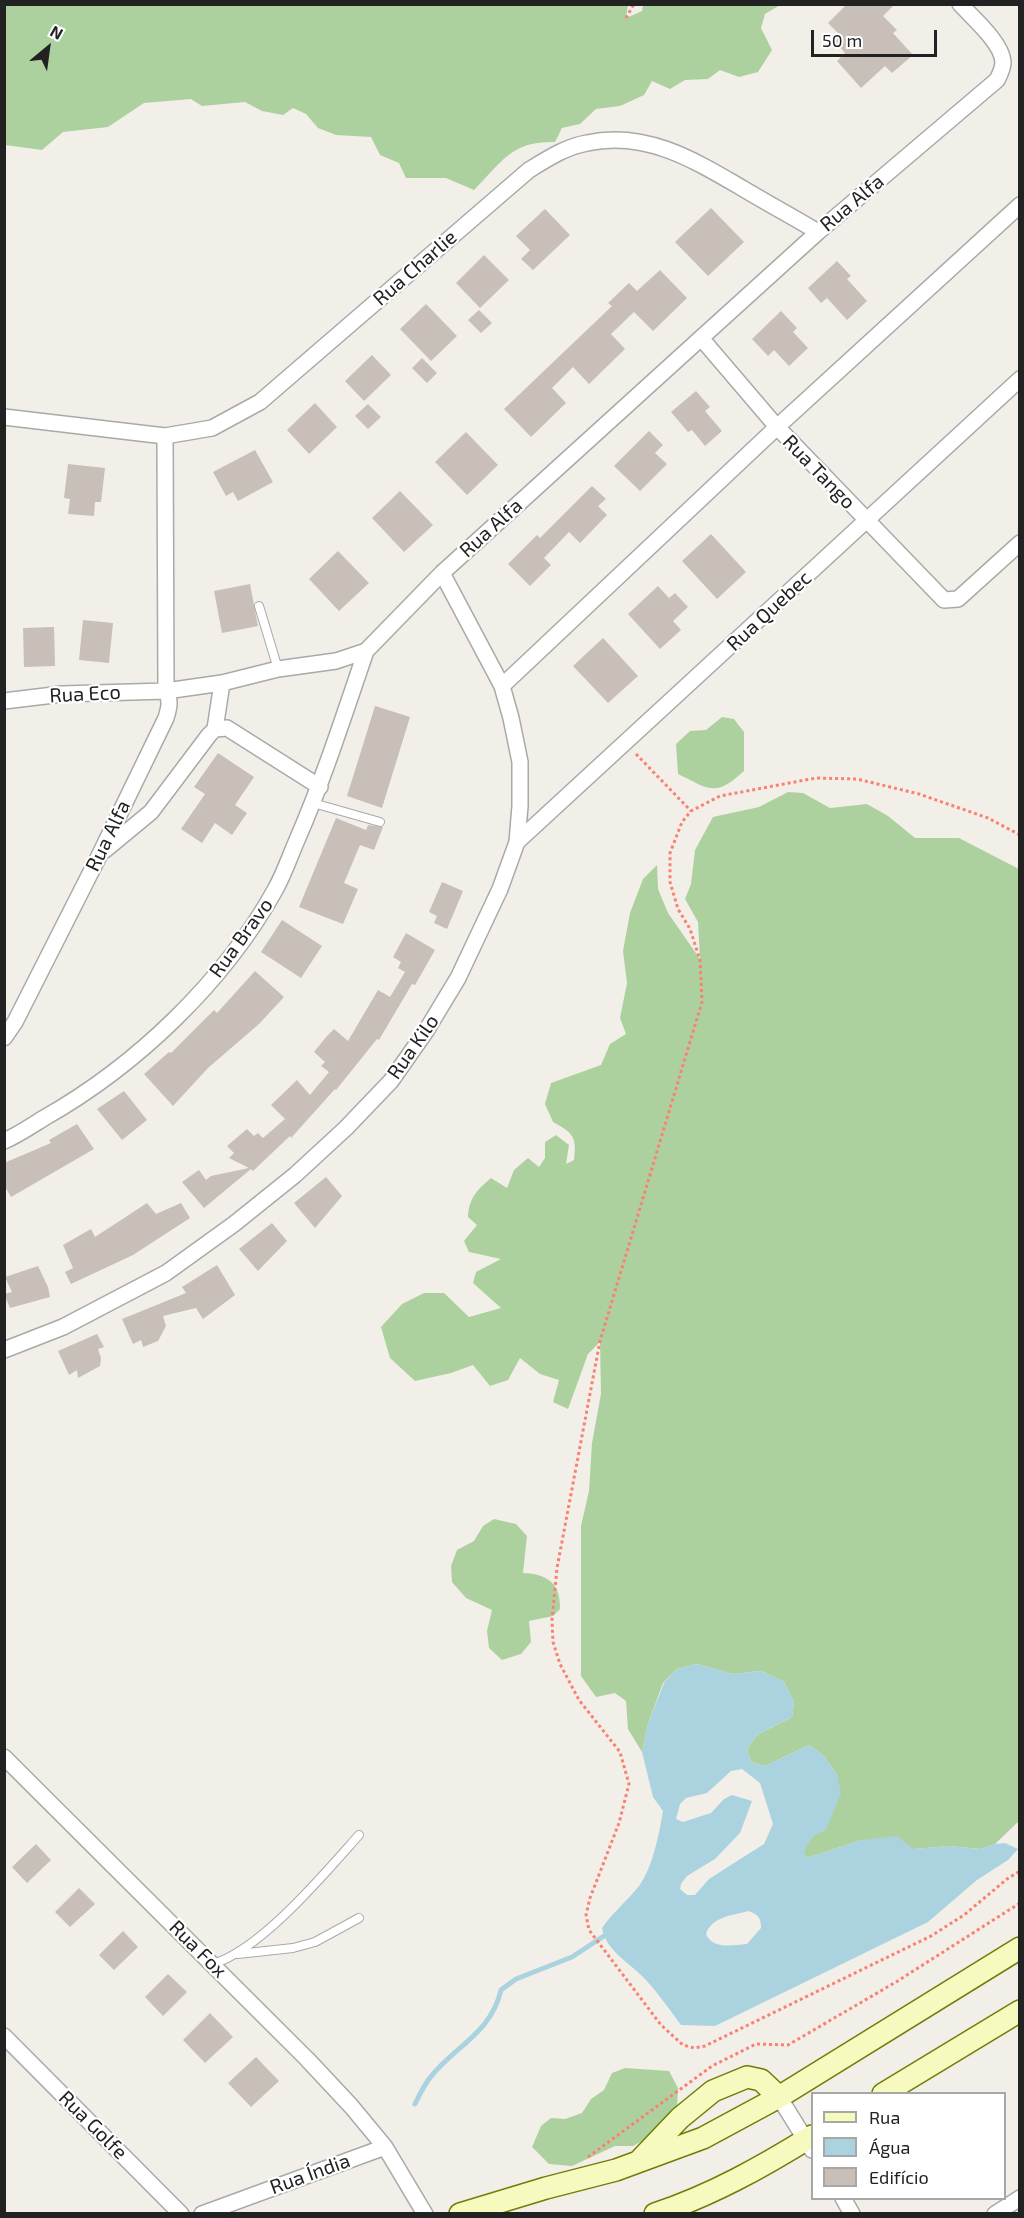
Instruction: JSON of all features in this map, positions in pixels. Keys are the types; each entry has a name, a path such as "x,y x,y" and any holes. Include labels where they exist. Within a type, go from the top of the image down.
{"main road":[{"path":"460,2214 637,2164 703,2138 779,2097 1020,1948"},
{"path":"886,2092 1020,2011"},
{"path":"637,2164 680,2118 713,2091 747,2077 761,2080 779,2097"},
{"path":"655,2214 693,2201 810,2142"}],"street":[{"name":"Rua Alfa","path":"4,1038 15,1022 166,718 170,698 166,691 222,683 278,669 336,660 366,651 442,573 818,232 997,80 1002,70 1003,59 992,38 960,5"},
{"name":"Rua Charlie","path":"4,417 165,436 212,428 260,402 529,170 556,153 587,143 620,139 649,143 678,153 818,232"},
{"path":"502,686 777,427 1020,205"},
{"name":"Rua Tango","path":"701,338 777,427 944,600 958,599 1020,543"},
{"name":"Rua Quebec","path":"517,842 1020,379"},
{"path":"165,436 166,691"},
{"name":"Rua Kilo","path":"4,1350 63,1327 166,1273 234,1224 295,1175 346,1128 391,1081 453,987 485,924 517,842 520,762 512,718 502,686 442,573"},
{"name":"Rua Bravo","path":"4,1141 64,1107 119,1069 160,1034 198,995 244,940 276,889 320,787 366,651"},
{"path":"100,854 151,812 215,729 222,683"},
{"name":"Rua Eco","path":"4,701 62,694 166,691"},
{"path":"215,729 227,728 320,787"},
{"name":"Rua Fox","path":"4,1757 308,2059 385,2147 425,2214"},
{"name":"Rua Golfe","path":"4,2036 182,2214"},
{"path":"779,2097 810,2142"},
{"name":"Rua Índia","path":"202,2214 385,2147"},
{"path":"994,2214 1020,2198"},
{"path":"844,2200 852,2214"}],"lane":[{"path":"259,606 278,669"},
{"path":"313,803 380,822"},
{"path":"237,1954 287,1911 359,1835"},
{"path":"212,1964 237,1954 293,1948 315,1942 359,1918"}],"path":[{"path":"626,18 634,4"},
{"path":"625,742 691,812"},
{"path":"1020,835 988,818 920,794 857,778 816,778 720,796 691,812 682,822 670,853 670,882 678,909 690,929 700,960 702,1002 600,1341 557,1568 552,1620 554,1642 560,1664 579,1700 620,1752 629,1784 619,1823 590,1898 586,1915 589,1930 661,2025 684,2045 694,2048 705,2046 931,1936 964,1915 1020,1871"},
{"path":"583,2161 712,2066 756,2044 788,2045 896,1982 1020,1903"}],"green space":[{"path":"5,4 628,5 626,18 642,11 643,5 780,5 765,14 761,28 772,50 758,72 739,77 720,70 708,79 685,80 670,89 652,81 644,95 620,106 596,109 580,124 562,128 555,142 528,145 518,149 501,162 474,190 446,178 406,178 399,163 380,155 371,137 336,135 318,128 306,114 293,108 283,115 262,111 245,102 202,106 191,99 144,103 108,127 63,132 42,150 5,145"},
{"path":"722,717 734,719 744,732 744,771 719,788 705,787 678,774 676,744 690,731 706,730"},
{"path":"788,792 803,793 830,808 867,804 888,816 915,838 959,838 1020,871 1019,1821 995,1844 981,1849 950,1846 913,1849 862,1840 807,1858 803,1851 813,1836 837,1775 824,1756 809,1745 765,1766 751,1762 747,1749 757,1735 792,1717 794,1702 784,1682 761,1671 733,1674 697,1664 677,1669 663,1683 648,1724 642,1752 628,1729 626,1701 615,1693 596,1697 581,1676 581,1526 589,1491 592,1443 601,1394 600,1342 588,1354 568,1409 553,1402 559,1380 540,1374 520,1358 508,1380 490,1386 473,1365 451,1373 415,1381 390,1358 381,1327 402,1304 424,1293 444,1293 469,1317 501,1308 473,1283 476,1272 501,1259 469,1252 464,1241 477,1225 468,1217 470,1205 478,1191 491,1178 507,1188 514,1170 528,1158 539,1167 545,1158 545,1142 556,1135 569,1145 566,1164 574,1160 575,1146 572,1136 553,1122 545,1104 551,1083 601,1065 610,1044 626,1034 620,1018 627,983 623,951 630,913 643,879 657,865 658,889 668,913 700,959 698,922 685,899 691,884 695,850 713,817 759,807"},
{"path":"494,1519 516,1524 527,1536 523,1573 546,1578 555,1587 560,1600 560,1609 553,1616 529,1621 531,1642 521,1654 502,1660 489,1648 487,1631 492,1610 466,1598 452,1582 451,1566 457,1550 474,1541 483,1526"},
{"path":"625,2068 669,2071 678,2088 677,2109 651,2136 633,2146 615,2146 572,2166 549,2164 532,2147 541,2126 551,2118 565,2119 582,2113 591,2099 604,2090 612,2073"}],"water":[{"path":"697,1664 733,1674 761,1671 784,1682 794,1702 792,1717 757,1735 747,1749 751,1762 765,1766 809,1745 824,1756 837,1775 841,1793 826,1830 813,1836 804,1851 807,1858 862,1840 897,1836 913,1849 950,1846 981,1849 1005,1843 1018,1849 1008,1860 977,1880 928,1922 715,2026 681,2025 645,1979 613,1950 602,1928 639,1886 655,1850 663,1811 653,1797 642,1752 648,1724 664,1683 677,1669","holes":["742,1769 760,1783 773,1824 764,1844 709,1879 695,1895 687,1895 680,1889 681,1884 687,1876 715,1859 740,1833 752,1801 732,1795 724,1799 711,1813 683,1822 676,1819 680,1804 686,1798 707,1793 731,1771","749,1911 758,1917 761,1928 747,1944 718,1944 709,1939 706,1934 718,1920"]}],"building":[{"path":"847,4 895,4 883,16 897,30 893,33 913,55 892,73 885,66 861,88 837,61 845,53 832,38 838,33 828,23"},
{"path":"711,208 744,242 708,276 675,242"},
{"path":"545,209 570,235 533,270 521,259 530,250 516,236"},
{"path":"484,255 509,280 480,308 456,283"},
{"path":"837,261 851,276 847,279 867,301 847,320 827,298 821,303 808,288"},
{"path":"660,270 687,298 653,331 634,312 611,334 625,349 589,384 573,367 552,388 566,403 531,437 504,409 612,306 608,303 629,283 637,291"},
{"path":"426,304 457,336 431,361 400,329"},
{"path":"479,310 492,323 481,333 468,320"},
{"path":"781,311 797,328 793,332 808,348 789,366 774,350 768,356 752,339"},
{"path":"372,355 391,375 364,401 345,381"},
{"path":"422,358 437,373 427,383 412,368"},
{"path":"696,391 710,407 705,411 722,431 705,446 692,430 688,432 671,412"},
{"path":"315,403 337,427 309,454 287,430"},
{"path":"368,404 381,417 368,429 355,416"},
{"path":"649,431 663,445 655,453 667,464 640,491 614,466"},
{"path":"466,432 498,465 467,495 435,462"},
{"path":"255,450 273,482 238,501 233,492 226,496 213,472"},
{"path":"68,464 105,468 101,502 95,502 94,516 68,514 70,499 64,498"},
{"path":"592,486 606,499 598,506 607,515 580,543 569,532 544,558 551,565 530,586 508,564 537,535 540,538"},
{"path":"400,491 433,525 404,552 372,518"},
{"path":"711,534 746,572 717,599 682,561"},
{"path":"338,551 369,583 339,611 309,579"},
{"path":"250,584 258,626 222,633 214,591"},
{"path":"658,586 669,598 675,593 688,607 673,621 681,630 660,649 628,614"},
{"path":"83,620 113,623 109,663 79,660"},
{"path":"54,627 55,666 24,667 23,628"},
{"path":"603,638 638,676 608,703 573,666"},
{"path":"375,706 410,717 382,808 347,796"},
{"path":"218,753 254,777 235,805 247,813 232,835 215,823 202,843 181,829 205,794 194,787"},
{"path":"336,818 366,830 368,825 383,827 374,850 360,845 344,883 358,889 343,924 299,907"},
{"path":"442,882 463,891 447,929 434,923 437,916 429,912"},
{"path":"282,920 322,946 301,978 261,952"},
{"path":"406,933 435,950 379,1040 377,1039 336,1090 291,1138 290,1136 253,1171 251,1169 204,1208 182,1182 199,1170 206,1180 211,1176 249,1168 229,1158 234,1153 227,1146 247,1129 254,1136 258,1133 263,1138 285,1119 271,1105 297,1080 310,1095 329,1072 321,1066 325,1062 314,1052 334,1029 348,1041 378,990 390,997 405,972 398,968 401,962 393,957"},
{"path":"255,971 284,997 259,1024 208,1068 173,1106 144,1074 169,1052 171,1053 214,1010 217,1013"},
{"path":"124,1091 147,1120 122,1140 97,1109"},
{"path":"77,1124 94,1149 11,1197 4,1185 4,1163 51,1143 49,1140"},
{"path":"326,1177 342,1196 315,1228 294,1203"},
{"path":"147,1203 156,1214 181,1203 190,1218 133,1255 71,1284 65,1272 73,1268 63,1245 91,1229 95,1237"},
{"path":"272,1223 287,1241 258,1271 239,1249"},
{"path":"217,1265 235,1295 203,1319 196,1308 163,1316 166,1326 158,1341 143,1347 141,1340 133,1344 122,1319 186,1293 182,1287"},
{"path":"38,1266 50,1297 10,1308 4,1294 12,1292 5,1277"},
{"path":"97,1334 104,1347 98,1349 101,1358 100,1366 78,1378 77,1370 69,1375 58,1351"},
{"path":"36,1844 51,1860 27,1883 12,1867"},
{"path":"79,1888 95,1904 70,1927 55,1912"},
{"path":"123,1931 138,1947 114,1970 99,1955"},
{"path":"168,1974 187,1992 163,2016 145,1997"},
{"path":"210,2013 233,2037 205,2063 183,2040"},
{"path":"256,2057 279,2081 251,2107 228,2083"}],"waterway":[{"path":"415,2104 427,2082 439,2068 489,2018 501,1990 516,1979 572,1957 604,1936"}]}
